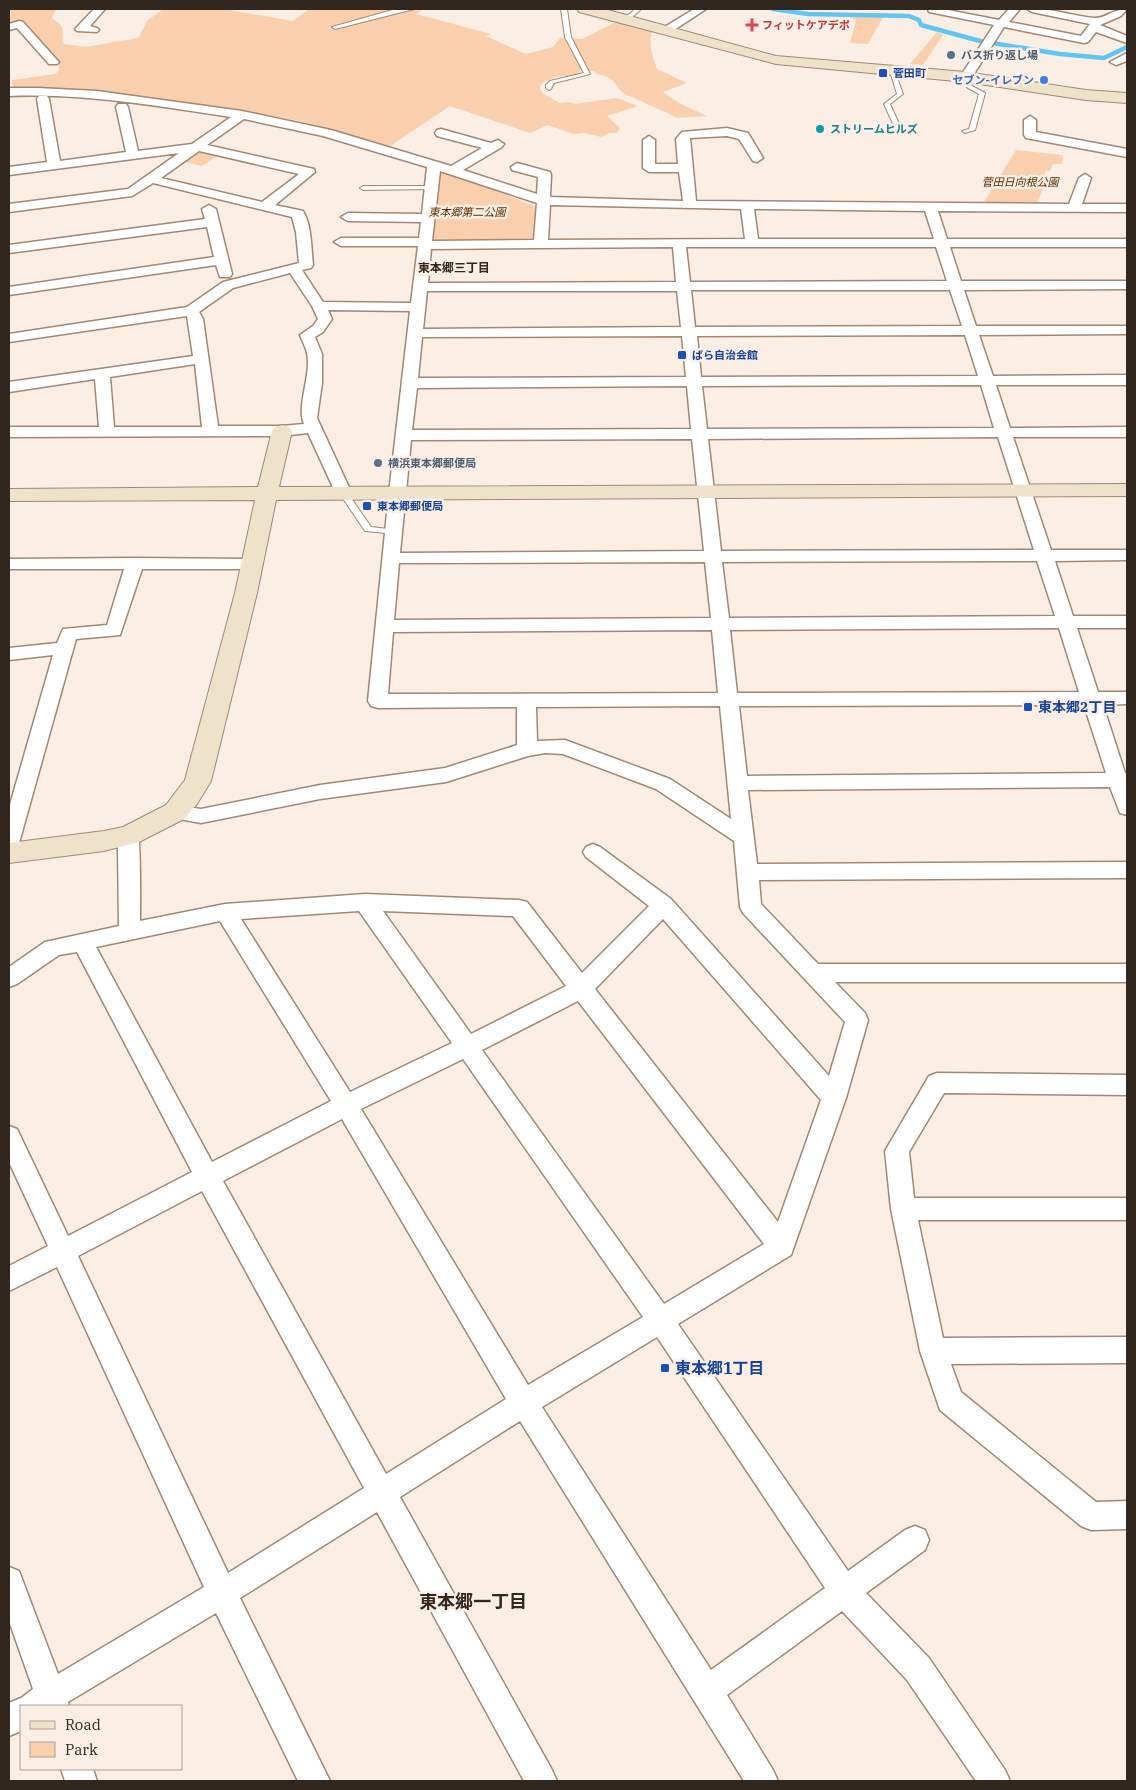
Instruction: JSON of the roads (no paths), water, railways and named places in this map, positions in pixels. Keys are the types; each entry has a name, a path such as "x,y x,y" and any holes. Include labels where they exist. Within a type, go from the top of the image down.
{"street":[{"path":"93,30 81,29 100,9"},
{"path":"584,9 631,13 667,30 740,52 776,60 892,72 966,77 1086,95 1127,98"},
{"path":"667,30 701,9"},
{"path":"934,9 932,10 1000,25 1084,40 1095,24 1117,14 1123,9"},
{"path":"966,77 1000,25 1015,9"},
{"path":"1032,9 1095,24 1127,40"},
{"path":"9,27 19,24 53,62"},
{"path":"1116,62 1127,56"},
{"path":"9,92 60,91 120,97 239,118"},
{"path":"43,99 54,165"},
{"path":"9,101 43,99 290,124 434,165 544,201 747,206 1127,208"},
{"path":"122,107 133,155"},
{"path":"9,208 132,192 239,118"},
{"path":"1030,120 1030,134 1127,153"},
{"path":"441,132 496,145 452,171"},
{"path":"690,205 682,139 686,135 727,132 744,136 750,153"},
{"path":"649,140 649,168 685,168"},
{"path":"9,171 199,147 309,172 265,206"},
{"path":"434,165 397,494 378,701 1127,698"},
{"path":"517,167 545,175 541,245"},
{"path":"1074,208 1085,178"},
{"path":"9,338 191,311 228,285 306,265 303,232 298,214 151,179"},
{"path":"205,192 228,285"},
{"path":"747,206 752,243"},
{"path":"930,207 1091,698 1123,780 1127,808"},
{"path":"348,217 428,218"},
{"path":"9,249 211,222"},
{"path":"341,242 541,245 679,243 1127,243"},
{"path":"9,1581 45,1703 382,1494 524,1403 782,1247 834,1098 857,1020 815,973 751,907 679,243"},
{"path":"9,291 222,260"},
{"path":"294,268 319,306 325,319 318,329 307,335 315,354 314,383 308,418 344,494"},
{"path":"420,287 1127,285"},
{"path":"319,306 418,307"},
{"path":"191,311 196,319 211,432"},
{"path":"415,333 1127,330"},
{"path":"9,387 201,359"},
{"path":"102,373 107,432"},
{"path":"409,382 1127,380"},
{"path":"9,432 211,432 282,431 312,428"},
{"path":"9,853 104,841 130,835 175,812 188,796 198,780 252,564 282,431"},
{"path":"404,435 1127,432"},
{"path":"9,495 1127,490"},
{"path":"392,558 1127,555"},
{"path":"9,843 69,633 114,631 135,563"},
{"path":"9,564 252,564"},
{"path":"385,626 1127,622"},
{"path":"9,654 64,648"},
{"path":"526,700 527,749"},
{"path":"175,812 201,816 320,792 446,775 527,749 545,746 565,747 663,784 743,837"},
{"path":"737,783 1123,780"},
{"path":"130,835 128,860 130,933"},
{"path":"593,852 663,905 834,1098"},
{"path":"747,872 1127,870"},
{"path":"365,902 662,1321 844,1591 918,1669 994,1781"},
{"path":"9,978 53,948 225,912 365,902 519,908 782,1247"},
{"path":"9,1279 208,1178 346,1105 582,988 663,905"},
{"path":"225,912 346,1105 524,1403 762,1781"},
{"path":"83,943 208,1178 541,1781"},
{"path":"815,973 1127,973"},
{"path":"1127,1085 937,1083 897,1151 903,1208 933,1351 950,1401 1091,1516 1127,1516"},
{"path":"9,1136 222,1593 314,1781"},
{"path":"903,1208 1127,1209"},
{"path":"933,1351 1127,1350"},
{"path":"707,1691 915,1540"},
{"path":"9,1721 20,1714"}],"lane":[{"path":"335,27 358,23 396,11 411,9"},
{"path":"549,88 549,84 552,82 587,74 568,37 564,9"},
{"path":"892,72 900,94 887,104 898,128"},
{"path":"965,130 972,130 982,94 970,87 964,80 966,77"},
{"path":"363,188 431,188"},
{"path":"344,494 368,529 394,532"}],"waterway":[{"path":"773,9 808,14 909,16 919,20 921,25 980,41 1060,54 1104,58 1127,47"}],"place":[{"name":"フィットケアデポ","path":"752,25"},
{"name":"バス折り返し場","path":"951,55"},
{"name":"菅田町","path":"883,73"},
{"name":"セブン-イレブン","path":"1044,80"},
{"name":"ストリームヒルズ","path":"820,129"},
{"name":"ばら自治会館","path":"682,355"},
{"name":"横浜東本郷郵便局","path":"378,463"},
{"name":"東本郷郵便局","path":"367,506"},
{"name":"東本郷2丁目","path":"1028,707"},
{"name":"東本郷1丁目","path":"665,1368"}],"district":[{"name":"東本郷三丁目","path":"454,268"},
{"name":"東本郷一丁目","path":"473,1602"}],"park label":[{"name":"菅田日向根公園","path":"1020,182"},
{"name":"東本郷第二公園","path":"467,212"}]}
